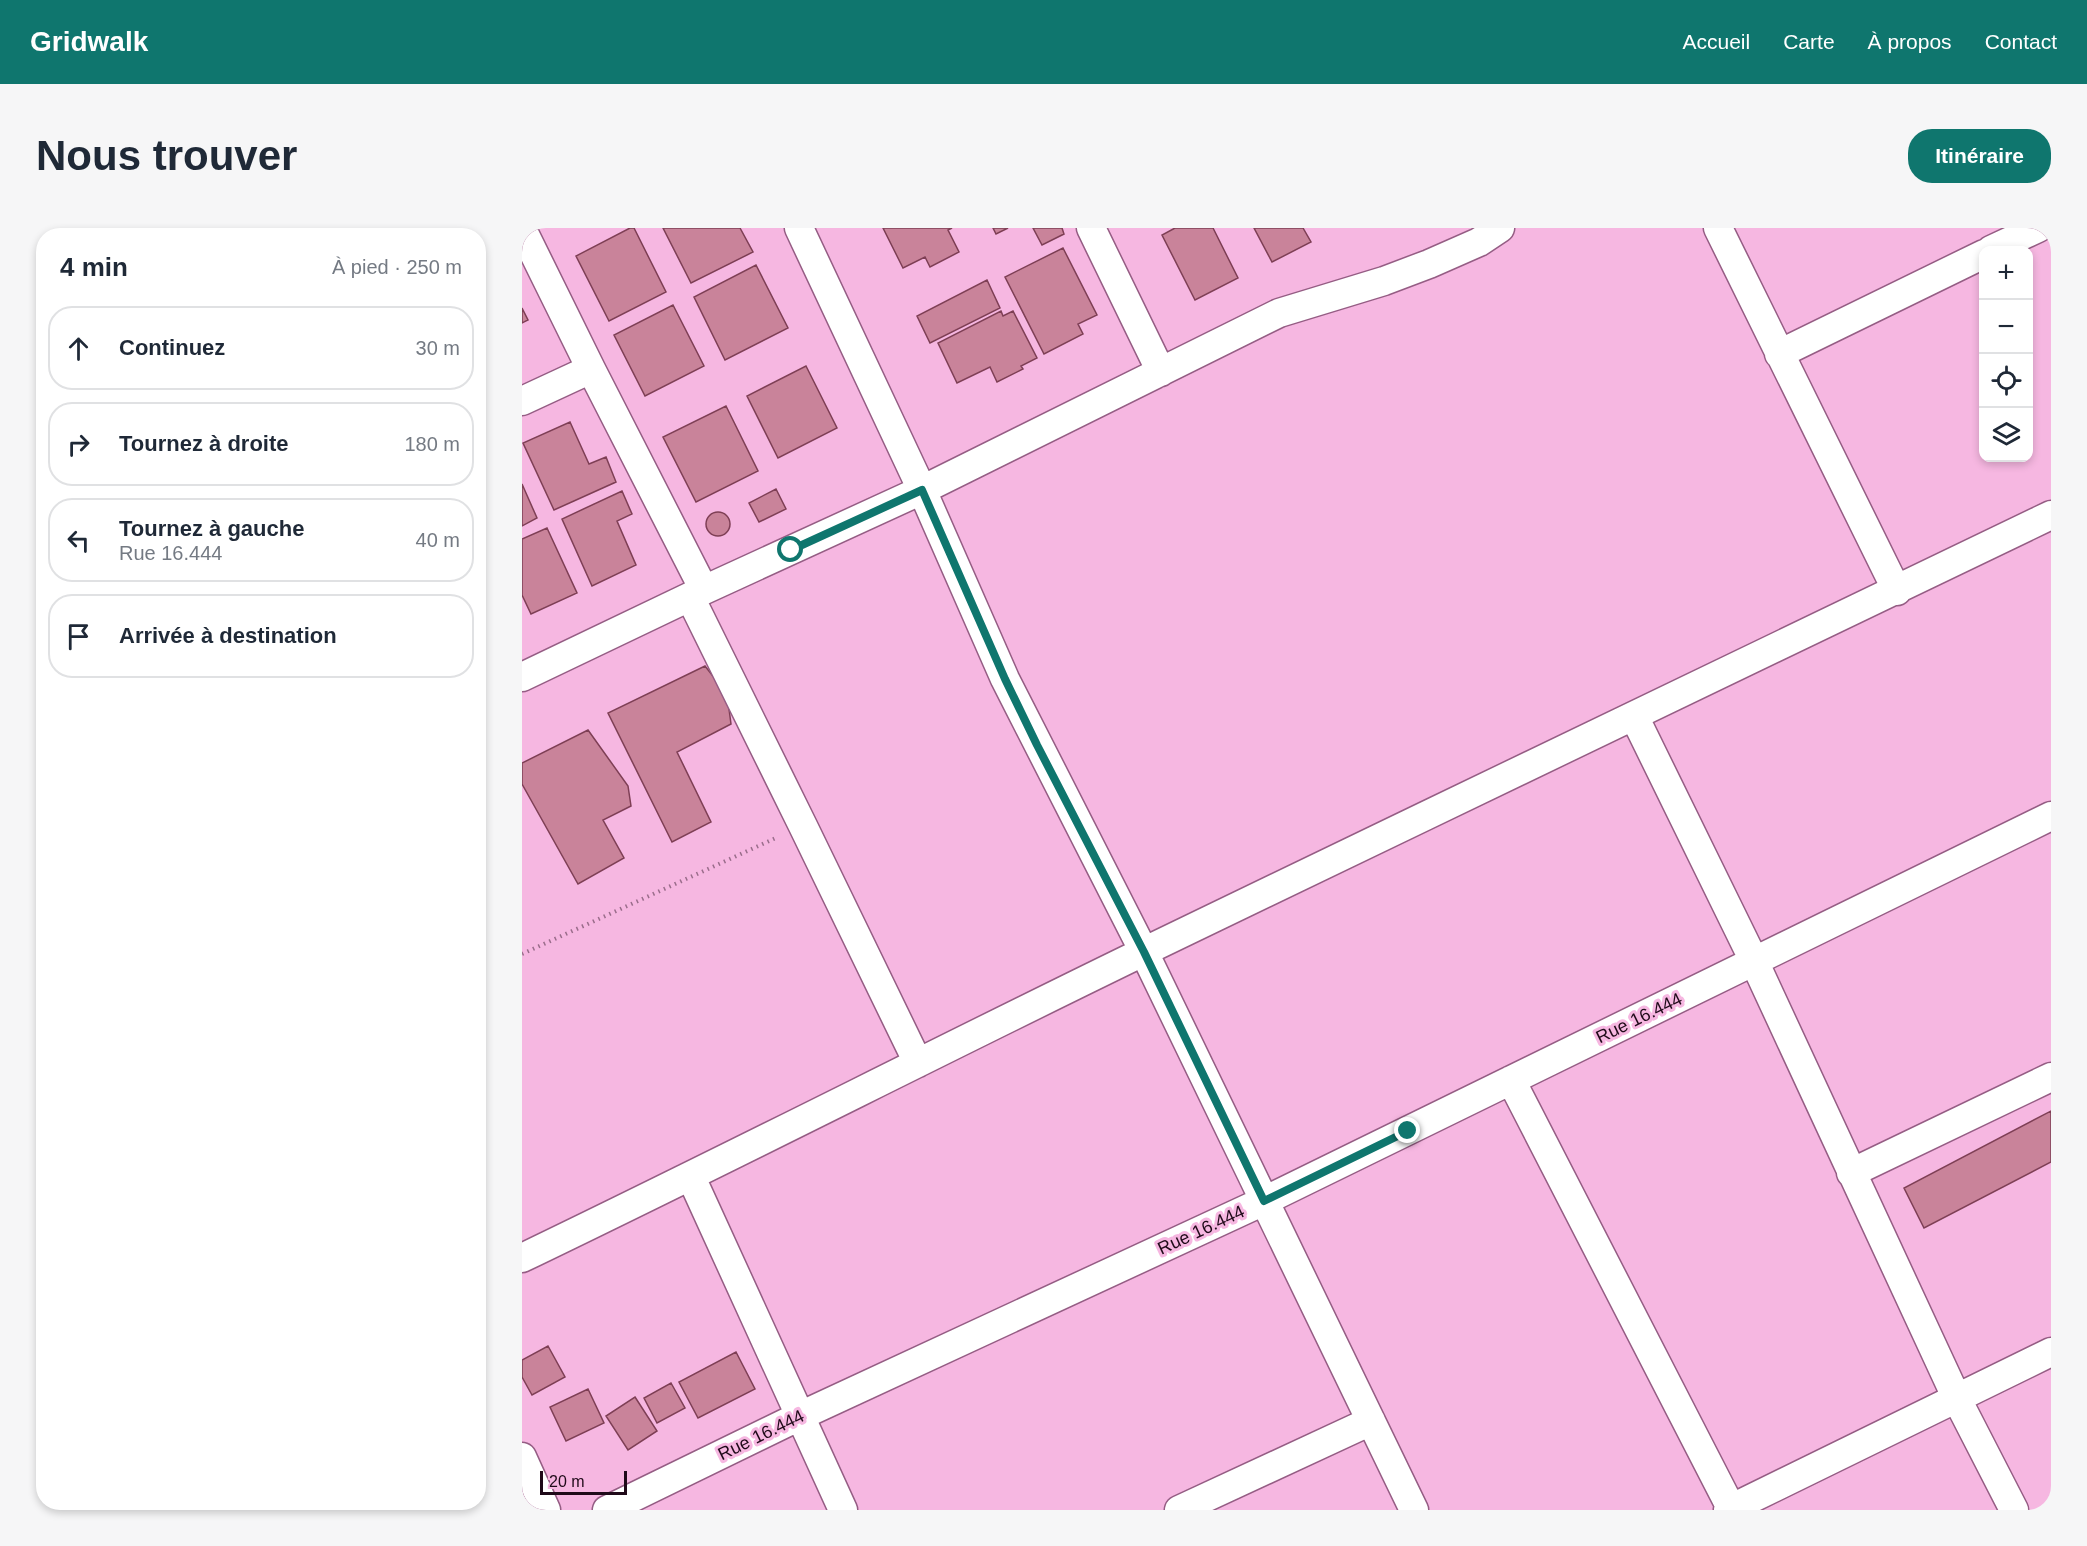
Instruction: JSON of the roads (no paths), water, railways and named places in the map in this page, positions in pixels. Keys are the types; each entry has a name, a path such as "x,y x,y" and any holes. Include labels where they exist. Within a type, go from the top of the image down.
{"street":[{"path":"799,228 922,490 1010,689 1144,952 1414,1510"},
{"path":"1091,228 1161,372"},
{"path":"522,677 922,490 1279,313 1384,281 1429,264 1479,242 1500,228"},
{"path":"1718,228 1897,591"},
{"path":"2000,246 2038,228"},
{"path":"522,229 591,369 803,826 918,1063"},
{"path":"1779,354 1979,256"},
{"path":"522,400 591,369"},
{"path":"522,1258 691,1177 1144,952 2051,515"},
{"path":"1634,716 1754,961 1957,1399 2014,1510"},
{"name":"Rue 16.444","path":"607,1510 800,1416 1264,1201 2051,816"},
{"path":"1851,1173 2051,1077"},
{"path":"1511,1080 1731,1510 2051,1352"},
{"path":"691,1177 843,1510"},
{"path":"1179,1510 1371,1421"},
{"path":"522,1457 546,1510"}]}
